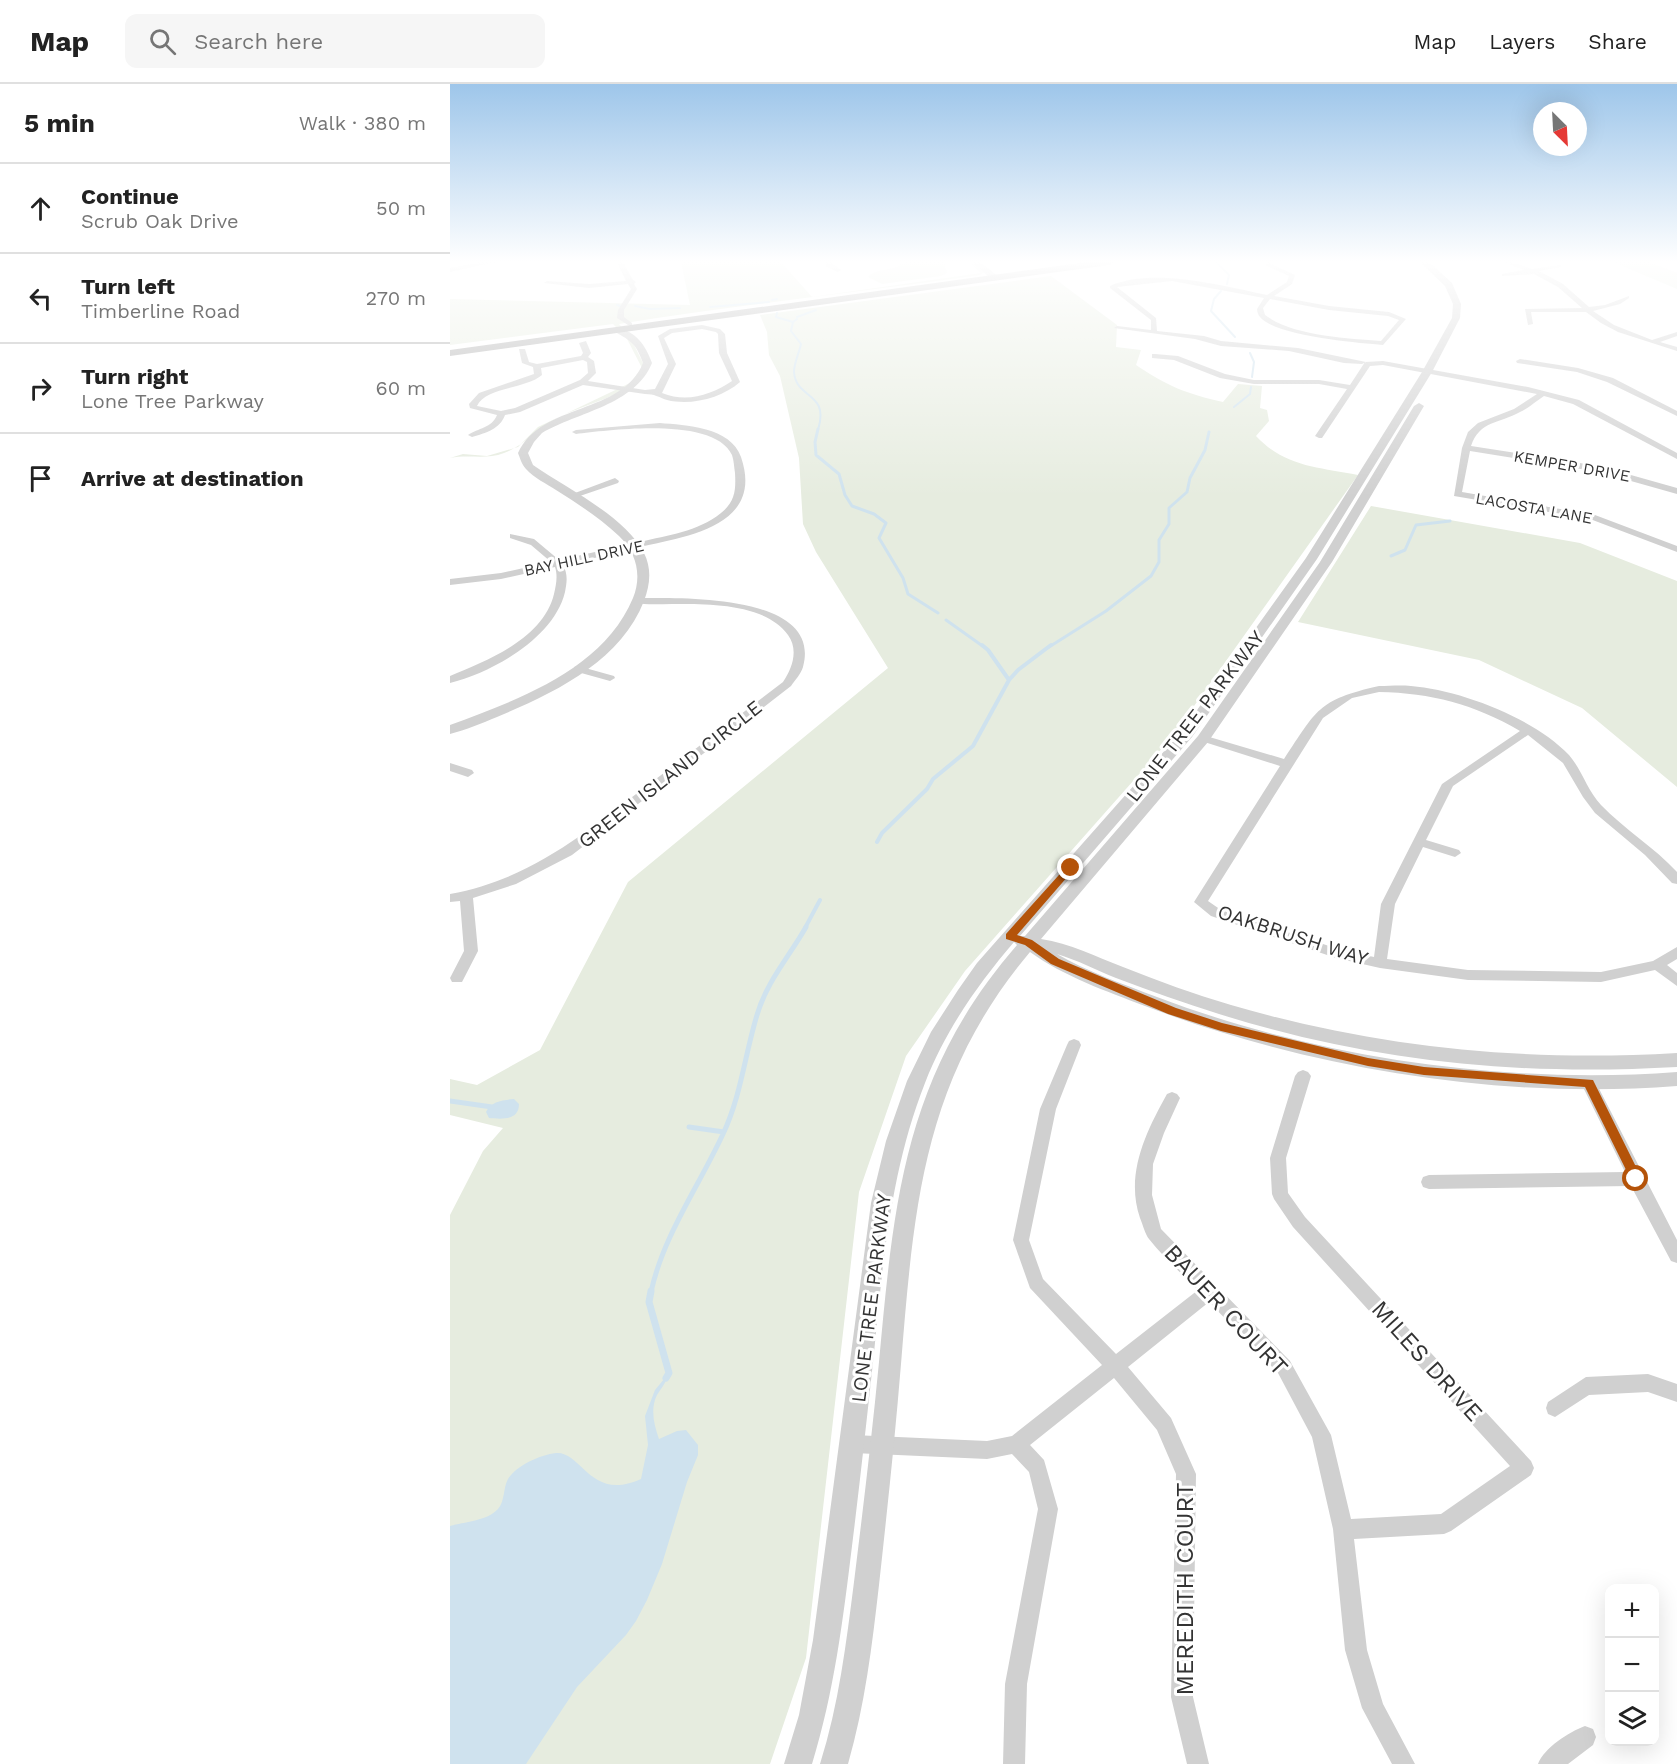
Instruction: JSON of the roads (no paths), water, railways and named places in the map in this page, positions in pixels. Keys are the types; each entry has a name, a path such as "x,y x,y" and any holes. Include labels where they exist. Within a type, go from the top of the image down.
{"main road":[{"path":"450,348 494,340"},
{"path":"450,353 541,340"}],"street":[{"path":"450,729 510,708 578,669 601,651 624,628 639,601 643,583 643,564 635,547 616,527 529,467 523,453 529,441 552,422 627,390 642,379 648,366 647,357 636,340"},
{"path":"641,346 643,340"},
{"path":"658,391 672,364 662,340"},
{"path":"583,382 589,385 627,390 658,391 666,398 698,398 721,392 736,382 723,353 722,340"},
{"path":"1208,340 1233,346 1314,353 1344,362 1365,363 1434,377 1543,393 1576,402 1598,412 1641,439 1677,456"},
{"path":"1314,353 1324,340"},
{"path":"1362,340 1383,343 1385,340"},
{"name":"LONE TREE PARKWAY","path":"834,1764 859,1650 883,1444 902,1233 910,1183 925,1125 939,1084 978,1008 1002,974 1195,736 1326,562 1434,377 1447,340"},
{"path":"1650,340 1677,349"},
{"path":"1654,342 1659,340"},
{"path":"583,343 587,353 584,358"},
{"path":"522,351 526,363 537,366 584,358 590,361 591,373 583,382 517,410 501,413 474,408 473,404 482,395 538,375 537,366"},
{"path":"1155,356 1175,358 1223,376 1254,382 1319,382 1351,388"},
{"path":"1520,361 1578,370 1610,380 1677,414"},
{"path":"1319,436 1365,363"},
{"path":"1466,448 1471,434 1481,425 1517,411 1543,393"},
{"path":"472,435 497,424 501,413"},
{"name":"BAY HILL DRIVE","path":"450,582 501,576 691,533 715,523 731,510 742,491 736,452 708,429 652,426 576,432"},
{"name":"KEMPER DRIVE","path":"1466,448 1582,465 1650,481 1677,490"},
{"name":"LACOSTA LANE","path":"1466,448 1457,494 1592,517 1677,549"},
{"path":"571,496 615,481"},
{"path":"715,523 725,526"},
{"path":"450,680 496,659 521,644 548,620 561,593 562,576 559,564 531,540 513,536"},
{"name":"GREEN ISLAND CIRCLE","path":"450,898 466,896 532,872 568,852 787,684 798,665 799,645 790,629 751,603 704,600 639,601"},
{"path":"578,669 610,678"},
{"path":"1195,736 1287,764 1323,712 1348,696 1375,690 1413,689 1447,694 1482,708 1527,731 1563,755 1597,808 1661,861 1677,879"},
{"path":"1380,963 1389,904 1448,784 1527,731"},
{"name":"LONE TREE PARKWAY","path":"798,1764 826,1648 853,1444 875,1233 885,1182 901,1122 916,1080 958,1002 982,967 1195,736"},
{"name":"OAKBRUSH WAY","path":"1287,764 1201,902 1216,913 1336,953 1380,963 1468,975 1601,977 1657,965"},
{"path":"450,767 468,773"},
{"path":"1419,842 1455,853"},
{"path":"457,978 471,951 466,896"},
{"path":"1010,936 1028,943 1056,947 1140,980 1273,1023 1320,1035 1424,1054 1475,1060 1581,1065 1677,1060"},
{"path":"1028,943 1055,962 1172,1011 1254,1035 1368,1062 1424,1071 1589,1083 1677,1079"},
{"path":"1677,952 1657,965 1677,981"},
{"name":"MEREDITH COURT","path":"1074,1045 1048,1109 1021,1240 1036,1283 1115,1366 1164,1424 1186,1473 1182,1697 1198,1764"},
{"name":"MILES DRIVE","path":"1303,1076 1278,1158 1280,1194 1299,1221 1524,1468 1444,1524 1342,1529"},
{"path":"1589,1083 1677,1256"},
{"name":"BAUER COURT","path":"1172,1098 1149,1147 1142,1171 1141,1195 1154,1233 1284,1367 1321,1435 1342,1529 1356,1650 1373,1708 1404,1764"},
{"path":"1429,1182 1636,1179"},
{"path":"853,1444 987,1450 1016,1444 1209,1292"},
{"path":"1555,1408 1586,1386 1648,1383 1677,1393"},
{"path":"1014,1764 1016,1684 1048,1509 1037,1467 1016,1444"},
{"path":"1550,1764 1585,1737"}],"water":[{"path":"514,1099 519,1104 516,1114 508,1118 489,1118 486,1112 491,1105"},
{"path":"669,1373 657,1395 653,1411 659,1439 677,1431 686,1430 698,1445 698,1455 687,1482 662,1564 636,1621 626,1635 577,1687 526,1764 450,1764 450,1526 482,1519 493,1513 500,1506 506,1483 512,1474 536,1458 550,1454 565,1454 589,1474 610,1484 624,1484 641,1479 648,1445 645,1416 655,1390"}],"waterway":[{"path":"798,340 801,344 794,372 800,387 820,408 818,430"},
{"path":"1250,353 1254,362 1252,377"},
{"path":"1234,407 1250,394 1251,387"},
{"path":"818,429 815,442 816,455 839,474 845,495 852,506 874,514 886,523 879,538 903,578 908,594 938,613"},
{"path":"1049,647 1106,611 1151,576 1159,562 1159,540 1169,524 1169,508 1187,492 1190,478 1205,450 1209,432"},
{"path":"1391,556 1405,550 1416,525 1450,521"},
{"path":"946,620 984,647"},
{"path":"982,645 1009,680"},
{"path":"1009,680 1018,670 1051,645"},
{"path":"877,842 882,833 927,789 933,779 973,746 1009,680"},
{"path":"805,928 820,900"},
{"path":"724,1132 739,1090 761,1003 772,980 806,927"},
{"path":"450,1101 492,1107"},
{"path":"689,1127 724,1132"},
{"path":"651,1292 673,1231 724,1132"},
{"path":"651,1291 649,1302 669,1373 666,1378"}]}
